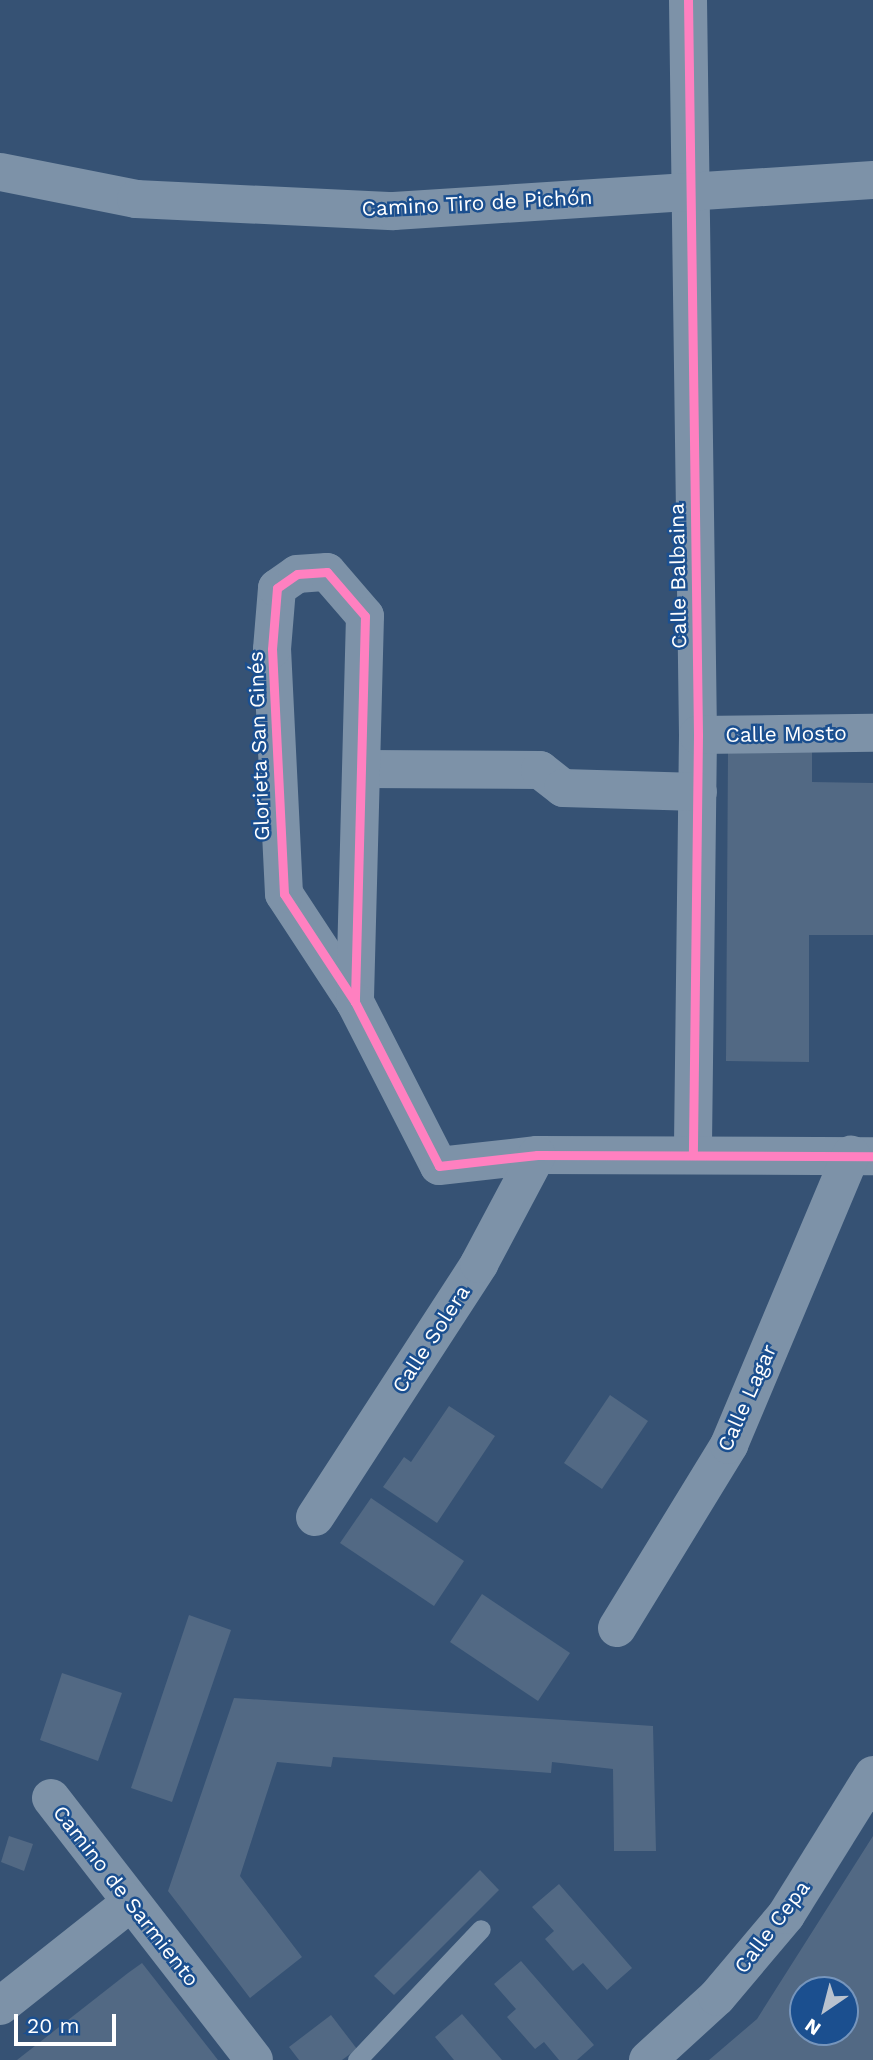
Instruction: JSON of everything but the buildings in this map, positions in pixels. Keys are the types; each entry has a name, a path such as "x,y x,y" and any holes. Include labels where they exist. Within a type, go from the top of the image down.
{"street":[{"name":"Calle Balbaina","path":"688,0 698,735 693,1152"},
{"name":"Camino Tiro de Pichón","path":"0,172 136,199 394,211 873,180"},
{"name":"Glorieta San Ginés","path":"355,1002 365,616 327,572 297,574 277,588 272,649 284,894 355,1002 439,1166 537,1156"},
{"name":"Calle Mosto","path":"698,735 873,733"},
{"path":"363,769 540,770 563,788 698,792"},
{"path":"537,1156 693,1152 862,1156"},
{"name":"Calle Solera","path":"316,1517 479,1264 537,1156"},
{"name":"Calle Lagar","path":"617,1628 729,1445 862,1156"},
{"name":"Calle Cepa","path":"648,2060 718,1997 786,1915 873,1775"},
{"name":"Camino de Sarmiento","path":"51,1798 254,2060"},
{"path":"0,2006 131,1902"}],"lane":[{"path":"356,2060 481,1929"}],"cycle path":[{"path":"688,0 698,735 693,1152"},
{"path":"355,1002 284,894 272,649 277,588 297,574 327,572 365,616 355,1002 439,1166 537,1155 873,1156"}]}
